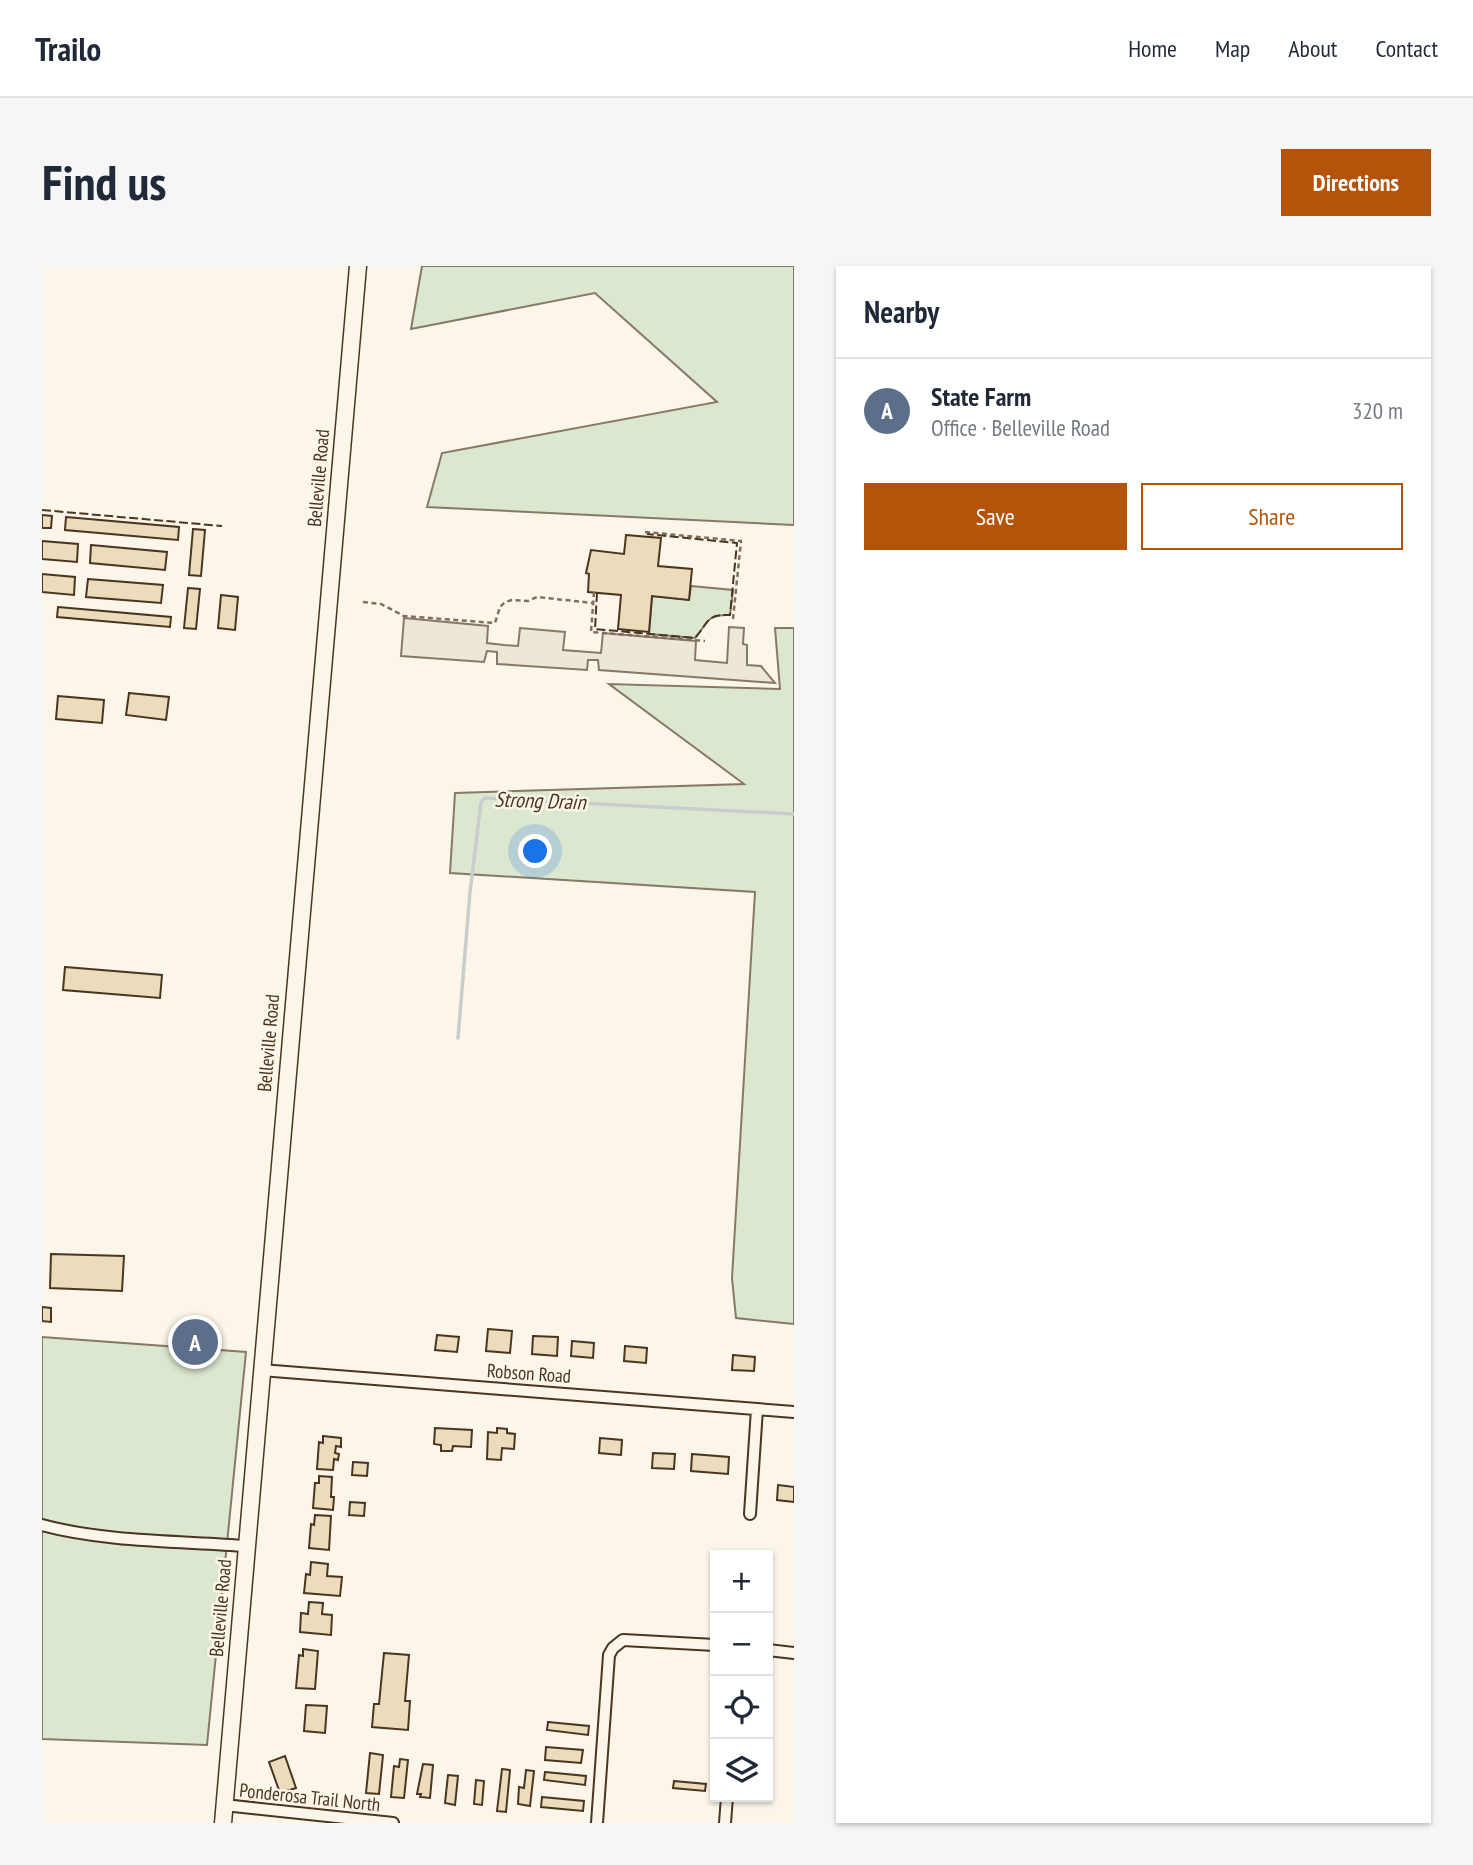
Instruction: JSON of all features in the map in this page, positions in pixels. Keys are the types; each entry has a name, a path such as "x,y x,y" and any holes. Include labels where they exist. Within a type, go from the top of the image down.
{"main road":[{"name":"Belleville Road","path":"223,1823 358,266"}],"street":[{"name":"Robson Road","path":"261,1370 794,1412"},
{"path":"750,1514 757,1409"},
{"path":"42,1525 61,1530 131,1538 246,1546"},
{"path":"597,1823 609,1656 613,1648 624,1640 710,1645"},
{"path":"773,1651 794,1653"},
{"path":"725,1823 727,1802"},
{"name":"Ponderosa Trail North","path":"224,1805 283,1818 393,1823"}],"path":[{"path":"645,532 741,541 733,619"},
{"path":"594,592 591,632 705,641"},
{"path":"363,602 381,604 404,616 495,623 500,607 512,600 528,601 537,597 593,603"}],"green space":[{"path":"422,266 794,266 794,525 427,507 442,453 717,402 595,293 411,329"},
{"path":"691,586 733,590 730,615 712,618 695,638 649,634 652,596 689,600"},
{"path":"775,628 794,628 794,1324 736,1318 732,1278 755,892 450,873 455,793 744,784 609,684 780,689"},
{"path":"42,1337 246,1352 207,1745 42,1739"}],"shaded area":[{"path":"404,618 488,626 487,643 504,645 518,646 520,628 565,632 563,650 601,653 603,633 696,641 695,660 727,663 729,627 744,628 743,644 747,645 747,665 761,666 775,683 599,670 598,660 588,660 587,670 497,664 497,652 487,651 484,662 401,656"}],"building":[{"path":"42,515 52,516 51,528 42,528"},
{"path":"66,517 179,527 178,540 65,530"},
{"path":"193,529 205,530 201,576 189,575"},
{"path":"626,535 661,538 658,566 692,569 689,600 652,596 649,632 618,629 621,595 588,592 589,574 586,573 591,550 624,554"},
{"path":"42,541 78,544 77,562 42,559"},
{"path":"91,545 167,552 165,570 90,563"},
{"path":"42,574 75,577 74,595 42,592"},
{"path":"88,579 163,585 161,603 86,597"},
{"path":"188,588 200,589 196,629 184,628"},
{"path":"221,595 238,597 235,630 218,628"},
{"path":"58,607 171,617 170,627 57,617"},
{"path":"129,693 169,697 166,720 126,715"},
{"path":"58,696 104,700 102,723 56,719"},
{"path":"65,967 162,975 160,998 63,990"},
{"path":"51,1254 124,1256 122,1291 50,1288"},
{"path":"42,1307 51,1308 51,1322 42,1321"},
{"path":"192,1329 207,1330 207,1334 211,1334 210,1343 202,1346 202,1353 179,1355 181,1340 192,1341"},
{"path":"488,1329 512,1331 510,1353 486,1351"},
{"path":"437,1335 459,1337 457,1352 435,1350"},
{"path":"533,1336 558,1337 557,1356 532,1354"},
{"path":"572,1341 594,1343 593,1358 571,1356"},
{"path":"625,1346 647,1348 646,1363 624,1361"},
{"path":"733,1355 755,1357 754,1371 732,1370"},
{"path":"435,1428 472,1430 471,1447 453,1446 452,1451 441,1451 441,1445 434,1444"},
{"path":"497,1428 507,1429 507,1433 515,1434 514,1449 502,1448 501,1460 487,1459 488,1432 497,1433"},
{"path":"323,1436 341,1438 341,1447 336,1446 335,1453 339,1454 338,1460 334,1459 333,1470 317,1469 319,1442 323,1443"},
{"path":"600,1438 622,1440 621,1455 599,1453"},
{"path":"653,1453 675,1454 674,1469 652,1468"},
{"path":"692,1454 729,1457 728,1474 691,1471"},
{"path":"353,1462 368,1463 367,1476 352,1475"},
{"path":"319,1476 332,1477 333,1510 313,1508 315,1483 319,1483"},
{"path":"778,1485 794,1487 794,1502 777,1500"},
{"path":"350,1502 365,1503 364,1516 349,1515"},
{"path":"315,1515 331,1516 329,1550 309,1548 311,1524 314,1525"},
{"path":"311,1562 328,1564 327,1576 342,1577 340,1596 304,1593 306,1574 310,1575"},
{"path":"309,1602 323,1603 322,1614 332,1615 331,1635 300,1632 301,1613 308,1614"},
{"path":"303,1649 318,1651 315,1689 296,1688 299,1655 303,1656"},
{"path":"384,1653 409,1655 405,1701 410,1701 408,1730 372,1727 374,1704 379,1704"},
{"path":"306,1705 327,1706 325,1733 304,1731"},
{"path":"548,1722 589,1726 588,1735 547,1730"},
{"path":"546,1747 583,1750 581,1763 545,1760"},
{"path":"370,1753 383,1755 379,1794 366,1793"},
{"path":"285,1756 296,1788 280,1793 269,1762"},
{"path":"400,1759 408,1760 404,1798 391,1797 394,1766 399,1767"},
{"path":"423,1764 433,1765 430,1798 417,1794"},
{"path":"502,1769 510,1770 506,1812 497,1811"},
{"path":"526,1770 534,1771 530,1806 518,1804 519,1787 524,1788"},
{"path":"545,1772 586,1776 585,1785 544,1780"},
{"path":"448,1775 458,1776 455,1805 445,1803"},
{"path":"476,1780 484,1781 482,1805 474,1804"},
{"path":"674,1781 706,1784 705,1791 673,1788"},
{"path":"542,1797 584,1801 583,1811 541,1807"}],"waterway":[{"name":"Strong Drain","path":"458,1038 470,892 481,802 485,798 794,814"}],"fence":[{"path":"42,510 222,526"},
{"path":"597,593 595,629 695,638 712,618 730,615 737,543 647,534"}],"place":[{"name":"State Farm","path":"195,1342"}]}
